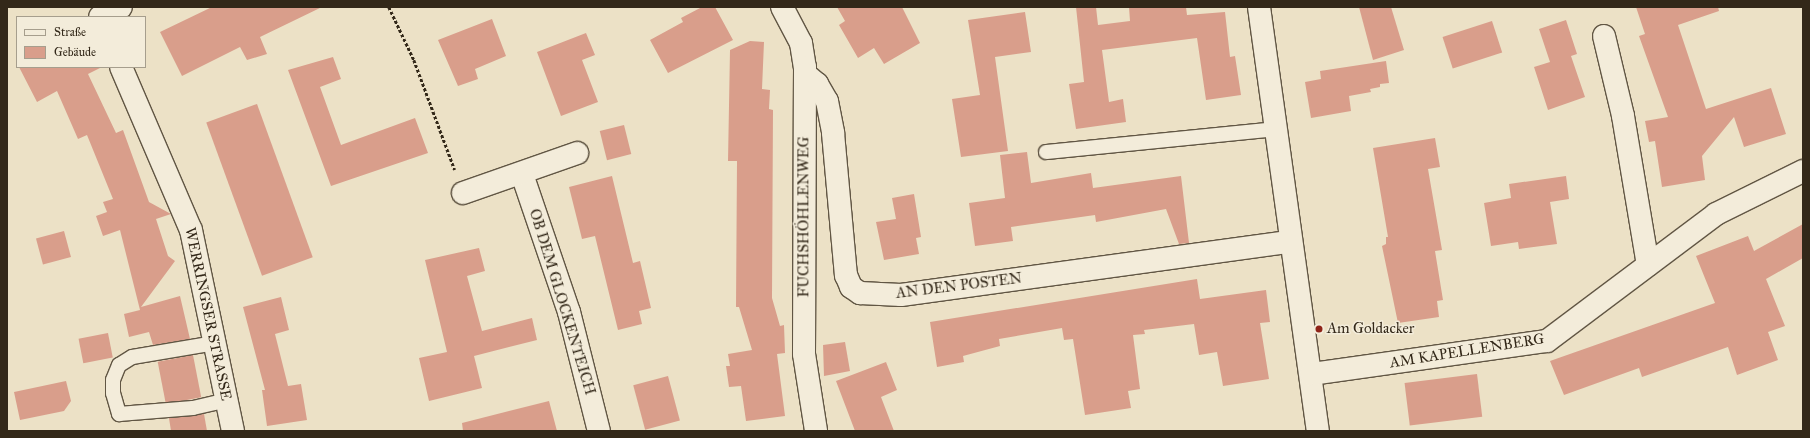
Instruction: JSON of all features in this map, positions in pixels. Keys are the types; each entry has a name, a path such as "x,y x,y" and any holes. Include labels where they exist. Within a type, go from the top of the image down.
{"street":[{"path":"94,7 99,16"},
{"path":"102,16 121,7"},
{"name":"FUCHSHÖHLENWEG","path":"782,7 800,43 805,74 804,354 816,431"},
{"path":"1259,7 1290,242 1311,374 1318,431"},
{"path":"1604,36 1623,116 1648,265"},
{"name":"WERRINGSER STRASSE","path":"121,68 191,230 234,431"},
{"name":"AN DEN POSTEN","path":"805,74 817,84 827,101 833,133 846,275 851,287 860,293 902,295 1290,242"},
{"path":"463,193 522,174 577,152"},
{"name":"AM KAPELLENBERG","path":"1311,374 1547,341 1716,214 1803,171"},
{"name":"OB DEM GLOCKENTEICH","path":"522,174 569,312 600,431"}],"lane":[{"path":"1046,152 1275,129"},
{"path":"215,343 132,357 119,365 113,380 113,393 119,414 193,408 227,400"}],"path":[{"path":"389,7 414,60 463,193"}],"building":[{"path":"212,7 322,7 260,37 267,54 247,60 240,47 182,76 160,32"},
{"path":"702,7 715,7 733,40 668,73 650,40 683,22 681,18"},
{"path":"837,7 902,7 920,43 884,64 874,48 858,58 839,25 845,21"},
{"path":"1076,7 1096,7 1098,25 1130,21 1129,7 1186,7 1187,15 1225,12 1230,57 1235,56 1241,95 1206,100 1197,38 1102,50 1109,102 1123,99 1126,122 1076,129 1069,84 1084,82"},
{"path":"1359,7 1391,7 1404,50 1373,60"},
{"path":"1636,7 1718,7 1719,11 1678,25 1706,109 1771,88 1786,134 1744,147 1734,117 1702,156 1705,180 1662,187 1655,141 1649,142 1645,121 1668,117 1639,36 1645,34"},
{"path":"1025,12 1031,52 995,57 1008,151 961,157 952,99 980,95 968,20"},
{"path":"492,19 506,56 475,69 478,79 458,86 438,40"},
{"path":"1566,20 1577,54 1571,56 1585,97 1548,110 1534,67 1550,62 1539,29"},
{"path":"1492,21 1502,52 1453,68 1443,37"},
{"path":"586,33 595,55 582,60 598,102 561,116 537,52"},
{"path":"750,41 764,42 762,89 770,90 769,109 773,110 772,298 780,326 784,325 785,353 777,354 785,416 746,421 741,386 729,387 726,366 730,366 728,354 752,350 739,307 736,307 737,161 728,161 730,50"},
{"path":"333,57 341,79 320,87 341,145 415,118 428,153 331,186 288,70"},
{"path":"1386,61 1389,83 1380,84 1380,87 1370,89 1371,92 1349,96 1351,111 1311,118 1305,82 1321,79 1320,71"},
{"path":"20,68 100,68 88,74 116,133 123,130 149,202 171,214 156,219 168,256 175,261 141,307 180,296 190,339 153,345 149,332 129,337 124,314 140,310 120,230 103,236 96,216 107,212 103,202 113,199 87,135 78,139 57,91 37,102"},
{"path":"257,104 313,257 262,276 206,122"},
{"path":"624,125 631,154 607,160 600,131"},
{"path":"1435,138 1440,167 1428,169 1442,250 1435,251 1443,300 1437,301 1439,317 1398,323 1382,246 1386,244 1386,237 1388,237 1373,148"},
{"path":"1027,152 1031,183 1091,173 1093,188 1181,176 1189,243 1179,244 1166,209 1096,222 1095,215 1011,227 1013,241 975,246 969,203 1005,198 1000,155"},
{"path":"612,176 633,263 640,261 651,308 639,311 642,324 618,330 595,236 582,239 569,187"},
{"path":"1566,176 1569,199 1550,202 1557,244 1519,249 1518,242 1491,246 1484,203 1511,198 1509,184"},
{"path":"914,194 921,237 916,238 919,254 884,260 876,222 896,219 892,198"},
{"path":"1803,224 1803,258 1766,279 1785,326 1768,332 1778,360 1737,375 1728,347 1642,377 1639,368 1564,395 1550,361 1715,303 1696,256 1748,236 1754,251"},
{"path":"64,231 71,257 43,265 36,239"},
{"path":"479,248 485,271 467,276 482,331 532,318 537,340 474,356 482,388 429,401 419,358 447,352 425,260"},
{"path":"1197,279 1200,299 1266,290 1270,322 1260,323 1269,379 1223,386 1217,352 1199,355 1194,324 1144,330 1145,334 1133,335 1140,389 1128,391 1131,408 1085,415 1073,339 1064,340 1062,328 999,339 1000,346 963,356 964,362 937,367 930,322"},
{"path":"281,297 289,330 275,334 288,386 301,384 307,420 267,426 262,390 265,390 243,307"},
{"path":"108,333 113,358 83,363 79,339"},
{"path":"845,342 850,371 824,376 823,345"},
{"path":"193,355 201,397 166,404 158,362"},
{"path":"886,362 897,390 881,397 894,431 855,431 836,381"},
{"path":"1477,374 1482,417 1410,426 1405,383"},
{"path":"668,376 680,420 645,430 633,385"},
{"path":"66,381 71,401 64,411 20,420 14,392"},
{"path":"549,401 557,431 463,431 462,423"},
{"path":"204,414 207,431 171,431 169,418"}],"place":[{"name":"Am Goldacker","path":"1319,329"}]}
